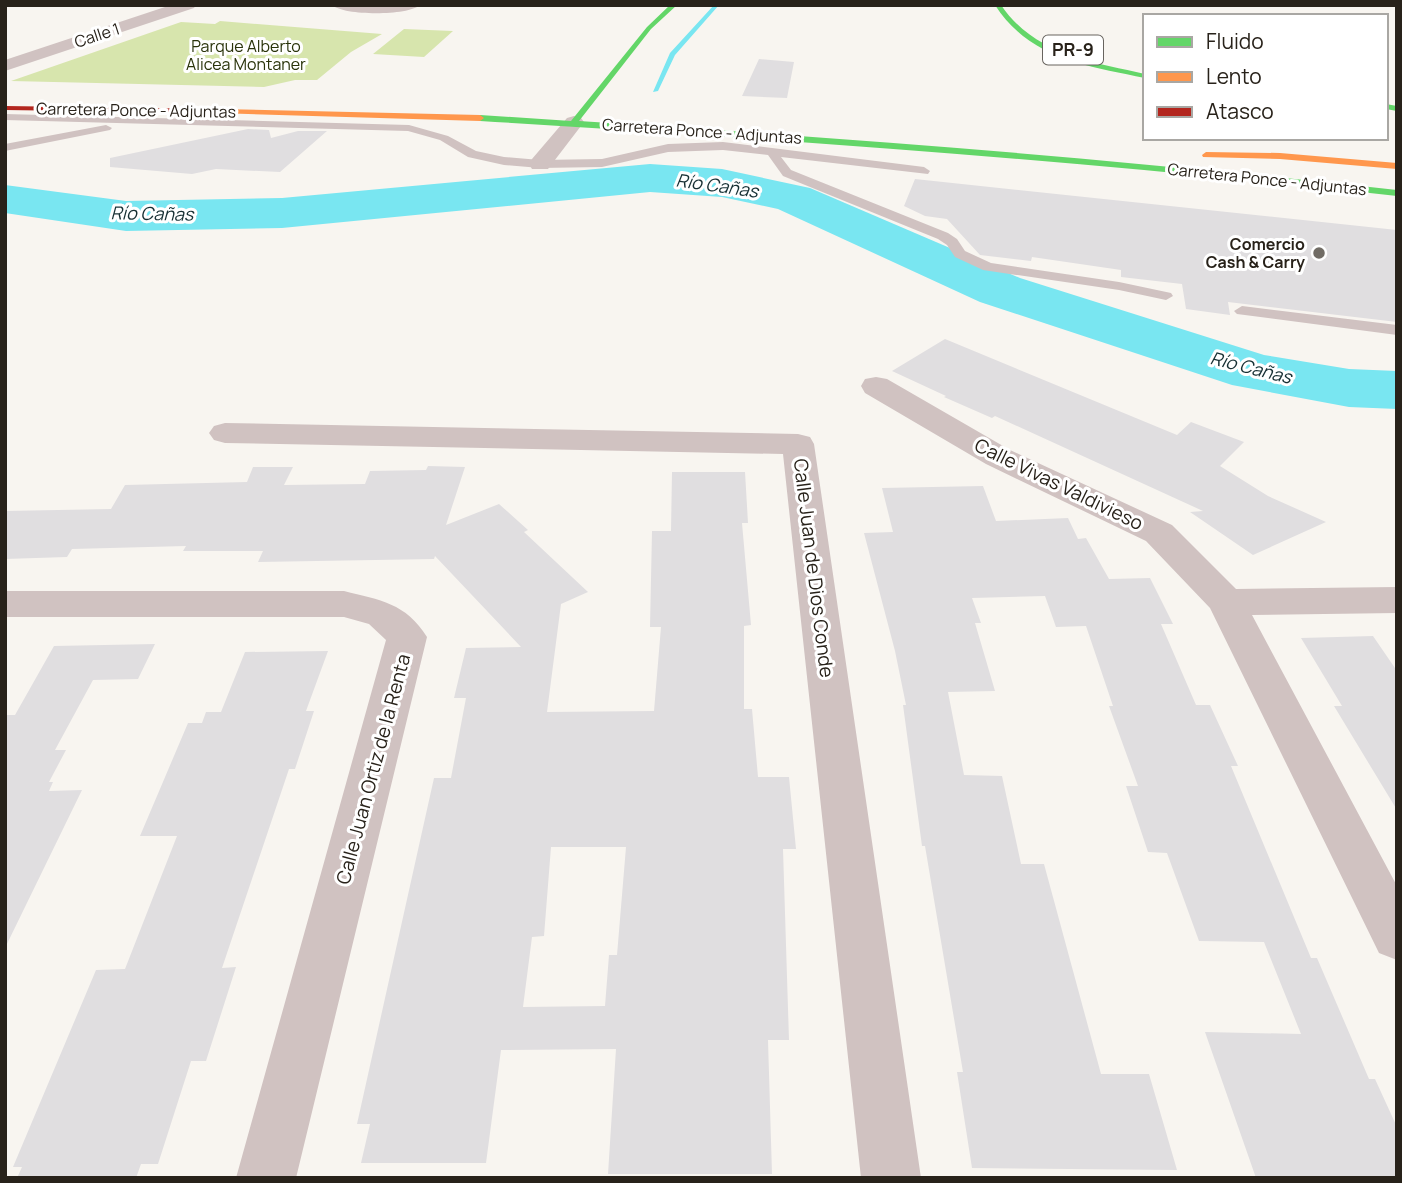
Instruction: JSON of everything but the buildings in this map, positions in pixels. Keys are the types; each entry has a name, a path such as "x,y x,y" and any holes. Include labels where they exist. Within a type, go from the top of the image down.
{"main road":[{"path":"568,114 596,106 649,28 674,5"},
{"path":"998,5 1007,23 1038,43 1090,62 1143,75"},
{"name":"PR-9","path":"1020,5 1021,18 1030,28 1057,45 1143,69"},
{"name":"Carretera Ponce - Adjuntas","path":"5,97 534,105"},
{"name":"Carretera Ponce - Adjuntas","path":"5,108 568,114 782,136 1263,178 1397,193"},
{"name":"Carretera Ponce - Adjuntas","path":"1397,166 1280,156 1199,155 1397,176"}],"street":[{"name":"Calle 1","path":"5,66 188,5"},
{"path":"340,5 382,9 412,5"},
{"path":"540,164 568,114"},
{"name":"Calle Vivas Valdivieso","path":"876,386 998,457 1159,533 1226,602 1397,937"},
{"name":"Calle Juan de Dios Conde","path":"225,433 799,444 891,1178"},
{"path":"1226,602 1397,600"},
{"name":"Calle Juan Ortiz de la Renta","path":"10,611 344,604 383,614 407,637 266,1178"}],"lane":[{"path":"5,117 409,128 444,138 472,154 505,162 602,163 668,148 723,146 924,172"},
{"path":"5,148 136,121"},
{"path":"772,153 787,173 943,236 972,261 988,267 1119,286 1166,296"},
{"path":"1242,311 1397,330"}],"green space":[{"name":"Parque Alberto Alicea Montaner","path":"220,21 382,34 351,52 317,80 295,80 264,87 11,81 181,22 215,24"},
{"path":"404,29 453,31 424,57 373,54"}],"waterway":[{"path":"655,91 672,54 717,5"},
{"name":"Río Cañas","path":"5,199 126,216 282,213 650,178 722,183 793,198 1000,290 1254,372 1349,388 1397,390"}],"traffic: fast":[{"path":"574,122 649,28 674,5"},
{"path":"998,5 1009,22 1024,36 1042,47 1083,62 1143,76"},
{"path":"1388,107 1397,109"},
{"path":"480,118 782,136 1263,178 1397,193"}],"traffic: slow":[{"path":"219,111 480,118"},
{"path":"1206,155 1280,156 1397,166"}],"traffic: jam":[{"path":"5,108 219,111"}],"place":[{"name":"Comercio Cash & Carry","path":"1319,253"}]}
